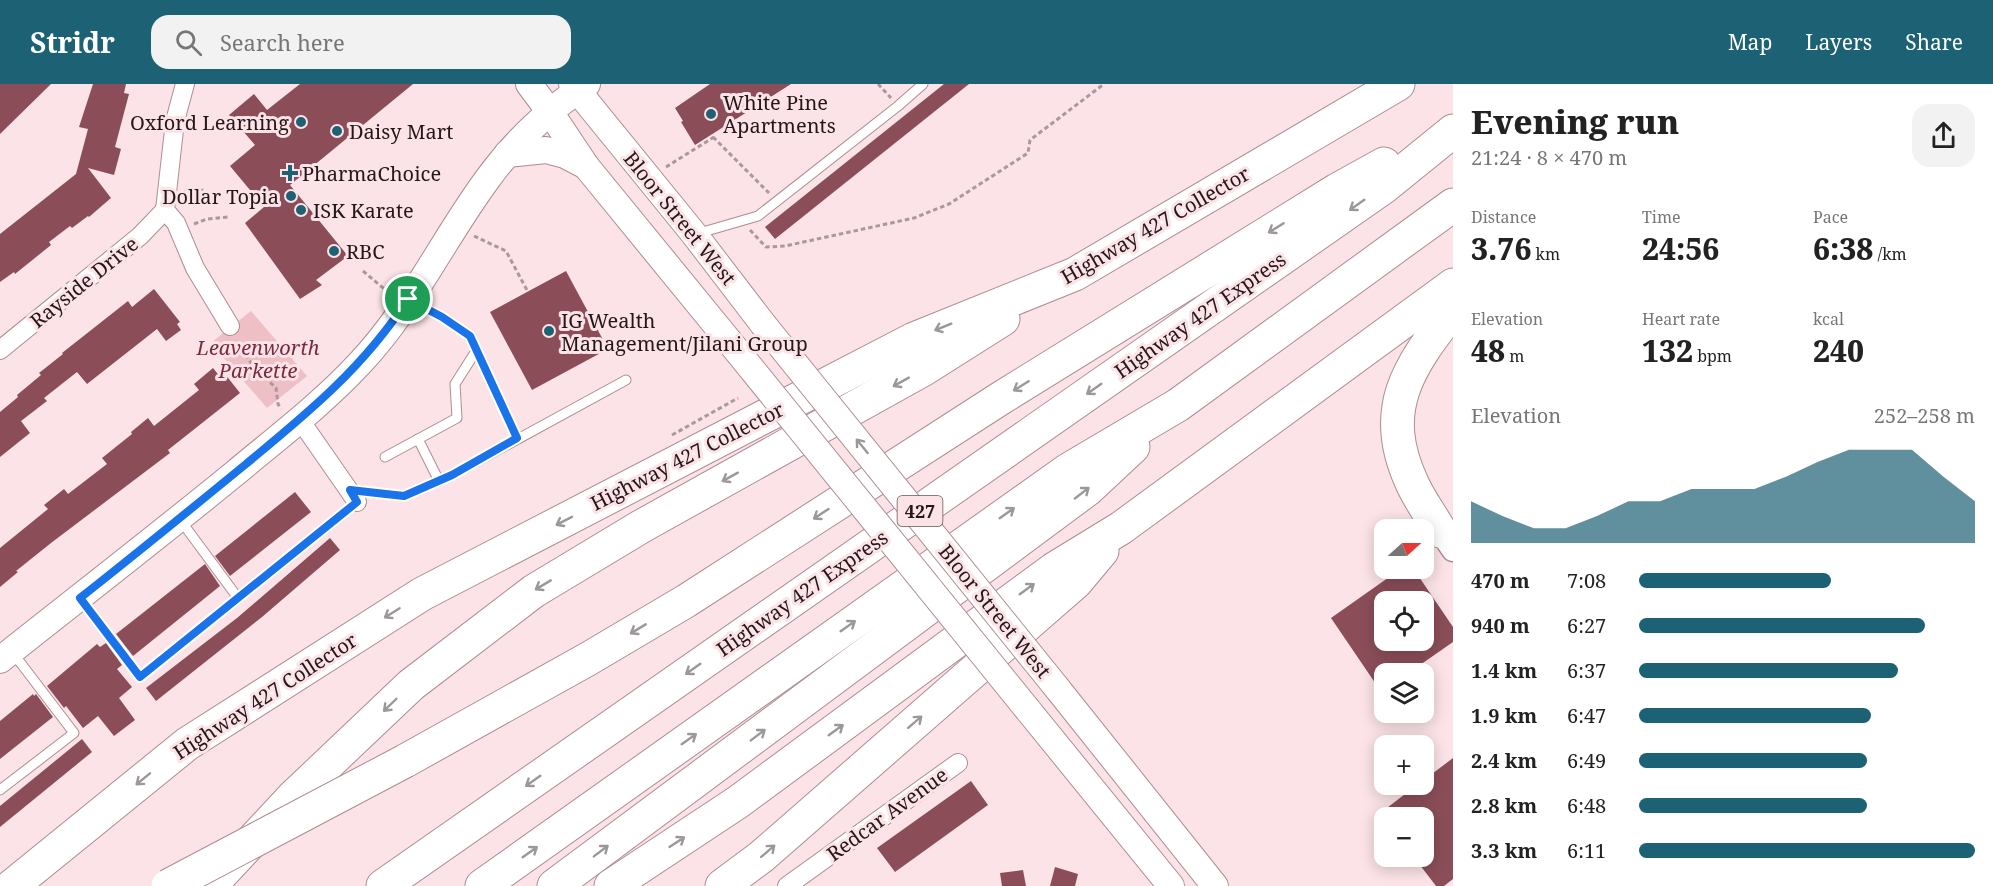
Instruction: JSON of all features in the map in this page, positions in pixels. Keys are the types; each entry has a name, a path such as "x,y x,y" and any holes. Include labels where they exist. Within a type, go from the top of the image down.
{"highway":[{"name":"Highway 427 Collector","path":"14,882 187,744 422,594 914,339 1075,274 1398,84"},
{"path":"168,886 405,761 686,601 1022,386 1337,190 1453,124"},
{"name":"Highway 427 Express","path":"383,886 1374,194 1453,131"},
{"name":"427","path":"482,886 1068,470 1178,405 1453,205"},
{"path":"210,886 293,797 411,686 534,591 642,526 924,369 1075,274"},
{"path":"611,886 738,802 1054,569 1121,528 1453,285"},
{"path":"1447,540 1418,495 1404,465 1399,443 1398,414 1407,375 1453,310"},
{"path":"554,886 1088,489 1178,405"},
{"path":"722,886 761,857 1076,582 1121,528"}],"main road":[{"name":"Bloor Street West","path":"529,84 586,166 1171,886"},
{"name":"Bloor Street West","path":"579,86 763,324 1215,886"},
{"path":"6,656 297,423 361,362 386,332 488,178 507,154 579,86"},
{"path":"507,154 546,150 565,155 586,166"}],"street":[{"path":"184,84 175,121 165,210 176,223 195,268 230,326"},
{"name":"Rayside Drive","path":"0,350 140,236 165,210"},
{"path":"297,423 353,496"},
{"name":"Redcar Avenue","path":"787,886 958,763"}],"lane":[{"path":"694,234 758,216 923,84"},
{"path":"406,302 442,317 470,336 517,438"},
{"path":"385,458 457,418 455,384 476,351"},
{"path":"80,598 140,677 238,598 353,496 404,496 439,481 626,380"},
{"path":"418,439 439,481"},
{"path":"179,519 238,598"},
{"path":"0,790 74,733 6,656"}],"path":[{"path":"878,84 898,106"},
{"path":"734,223 748,228 766,247 785,246 914,218 949,204 1028,153 1030,140 1104,84"},
{"path":"665,168 714,137 778,202"},
{"path":"179,232 207,219 228,217"},
{"path":"456,227 506,251 528,292"},
{"path":"363,271 406,302"},
{"path":"230,326 238,345 252,366 276,388 278,404 297,423"}],"green space":[{"name":"Leavenworth Parkette","path":"251,311 307,376 267,408 211,343"}],"building":[{"path":"0,84 51,84 0,134"},
{"path":"93,84 126,84 124,93 129,94 115,147 121,149 114,175 88,168 111,198 89,217 72,228 70,226 49,242 51,245 15,274 14,272 0,282 0,234 76,174 88,129 79,127"},
{"path":"300,84 413,84 290,185 348,256 316,280 322,285 300,299 245,223 264,207 230,166 255,145 229,115 254,94 267,110"},
{"name":"White Pine Apartments","path":"710,84 791,84 695,145 675,108"},
{"path":"944,84 969,84 775,239 765,227"},
{"name":"IG Wealth Management/Jilani Group","path":"566,271 608,349 532,390 490,312"},
{"path":"154,289 180,322 177,324 181,330 166,341 157,329 87,384 77,372 44,398 47,401 21,421 30,433 0,457 0,412 62,353 128,301 132,307"},
{"path":"213,368 221,378 225,374 240,393 168,450 170,453 51,543 0,587 0,548 48,509 44,505 64,489 68,494 107,464 102,458 148,418 154,426 199,390 194,384"},
{"path":"295,492 311,512 230,576 215,556"},
{"path":"330,538 340,550 262,617 156,701 146,688 237,618"},
{"path":"205,564 220,586 133,656 116,634"},
{"path":"1386,579 1420,579 1429,591 1374,591 1374,651 1434,651 1434,599 1453,627 1453,642 1423,663 1374,663 1374,681 1331,618"},
{"path":"106,643 122,665 117,669 132,687 119,698 135,720 114,736 98,716 83,728 47,686 97,644 100,647"},
{"path":"33,694 34,696 36,694 53,717 0,759 0,721"},
{"path":"82,739 92,752 0,827 0,806"},
{"path":"1453,758 1453,879 1444,886 1436,886 1421,867 1434,867 1434,807 1388,807 1404,795 1434,795 1434,772"},
{"path":"971,781 988,805 895,872 877,848"},
{"path":"1055,867 1078,874 1075,886 1050,886"},
{"path":"1023,870 1026,886 1002,886 1000,873"}],"place":[{"name":"White Pine Apartments","path":"711,114"},
{"name":"Oxford Learning","path":"301,122"},
{"name":"Daisy Mart","path":"337,131"},
{"name":"PharmaChoice","path":"290,173"},
{"name":"Dollar Topia","path":"291,196"},
{"name":"ISK Karate","path":"301,210"},
{"name":"RBC","path":"334,251"},
{"name":"IG Wealth Management/Jilani Group","path":"549,331"}],"route":[{"path":"408,299 442,317 470,336 517,438 452,475 404,496 350,490 357,502 140,677 80,598 300,420 361,362 395,320 408,299"}]}
